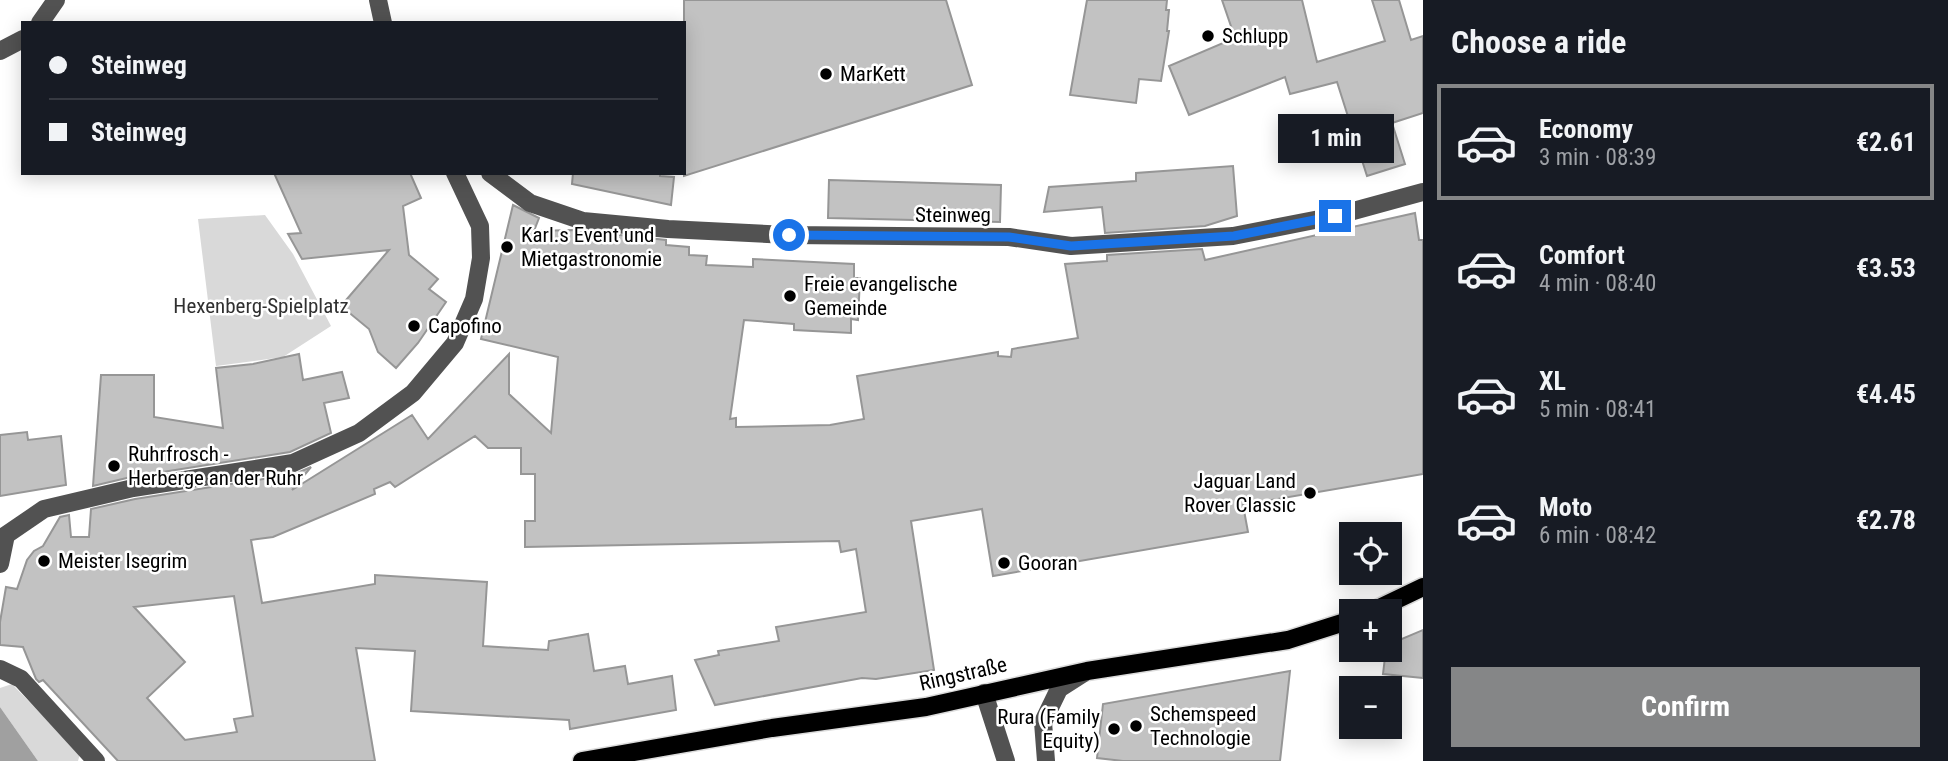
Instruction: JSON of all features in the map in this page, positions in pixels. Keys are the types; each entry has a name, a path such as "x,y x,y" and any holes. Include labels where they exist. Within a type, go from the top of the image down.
{"main road":[{"path":"1398,599 1423,587"},
{"name":"Ringstraße","path":"582,761 772,728 926,707 1087,671 1288,640 1339,624"}],"street":[{"path":"41,21 56,0"},
{"path":"378,0 383,21"},
{"path":"0,51 21,40"},
{"path":"0,564 3,534 44,509 133,488 293,463 359,433 413,393 455,343 474,299 481,258 480,226 456,175"},
{"name":"Steinweg","path":"493,175 530,203 583,221 668,229 910,238 1009,237 1071,246 1234,236 1335,216 1423,192"},
{"path":"0,669 20,678 96,761"},
{"path":"1045,761 1043,722 1059,689 1087,671"},
{"path":"985,693 1006,761"}],"green space":[{"name":"Hexenberg-Spielplatz","path":"265,215 293,254 331,326 283,357 216,366 198,219"},
{"path":"12,684 80,754 78,761 38,761 0,707 0,688"}],"shaded area":[{"path":"0,707 38,761 0,761"}],"building":[{"name":"MarKett","path":"684,0 946,0 972,85 684,176"},
{"path":"1087,0 1167,0 1169,31 1161,81 1139,79 1136,103 1070,95"},
{"path":"1222,0 1302,0 1317,62 1385,41 1372,0 1399,0 1411,40 1423,36 1423,113 1392,123 1405,164 1367,176 1337,82 1290,94 1285,77 1189,115 1169,66 1235,38"},
{"path":"1233,166 1237,216 1205,226 1105,233 1102,207 1044,212 1049,187 1136,181 1136,173"},
{"path":"275,175 411,175 421,198 403,206 409,255 438,279 429,289 446,302 418,343 396,368 378,352 369,329 341,306 389,250 302,259 288,234 301,233"},
{"path":"573,175 674,177 671,205 572,184"},
{"path":"829,180 1001,185 1000,222 828,218"},
{"path":"513,205 539,218 534,231 574,230 666,240 666,245 689,247 689,255 707,256 706,265 753,267 753,259 854,264 854,278 860,278 858,320 851,319 851,333 794,330 794,324 744,320 730,419 736,418 736,427 830,425 864,419 857,376 998,352 998,356 1011,357 1012,349 1078,338 1065,264 1107,261 1107,255 1202,249 1205,260 1415,213 1419,240 1423,240 1423,474 1243,505 1248,532 993,576 982,509 911,521 934,670 876,679 862,678 715,705 695,660 719,655 718,651 779,641 776,627 866,612 856,549 841,552 839,541 525,547 525,521 535,521 535,474 521,474 521,448 488,448 475,436 395,487 390,482 374,489 375,494 273,537 251,540 262,603 375,584 375,575 487,582 483,646 548,650 549,641 588,634 594,671 625,666 628,684 672,676 676,710 570,729 569,720 411,711 415,651 356,648 375,761 118,761 43,680 39,682 36,679 23,647 0,645 0,622 6,587 17,589 27,560 34,551 43,546 60,517 69,515 71,537 89,537 91,509 135,499 295,474 311,467 292,490 412,415 428,439 509,354 509,394 551,433 558,357 481,339","holes":["234,596 253,716 234,719 237,732 185,740 147,698 185,662 134,607"]},
{"path":"299,354 303,380 342,372 349,398 324,403 331,433 290,452 131,477 93,486 101,375 154,375 154,417 223,428 216,368 253,364"},
{"path":"27,432 28,440 61,436 66,485 0,496 0,435"},
{"path":"1423,630 1423,678 1383,674 1384,662 1402,662 1402,639"},
{"path":"1290,671 1280,761 1123,761 1097,758 1103,704"}],"place":[{"name":"Schlupp","path":"1208,36"},
{"name":"MarKett","path":"826,74"},
{"name":"Karl.s Event und Mietgastronomie","path":"507,247"},
{"name":"Freie evangelische Gemeinde","path":"790,296"},
{"name":"Capofino","path":"414,326"},
{"name":"Ruhrfrosch - Herberge an der Ruhr","path":"114,466"},
{"name":"Jaguar Land Rover Classic","path":"1310,493"},
{"name":"Meister Isegrim","path":"44,561"},
{"name":"Gooran","path":"1004,563"},
{"name":"Schemspeed Technologie","path":"1136,726"},
{"name":"Rura (Family Equity)","path":"1114,729"}],"route":[{"path":"789,235 1009,237 1071,246 1234,236 1335,216"}]}
